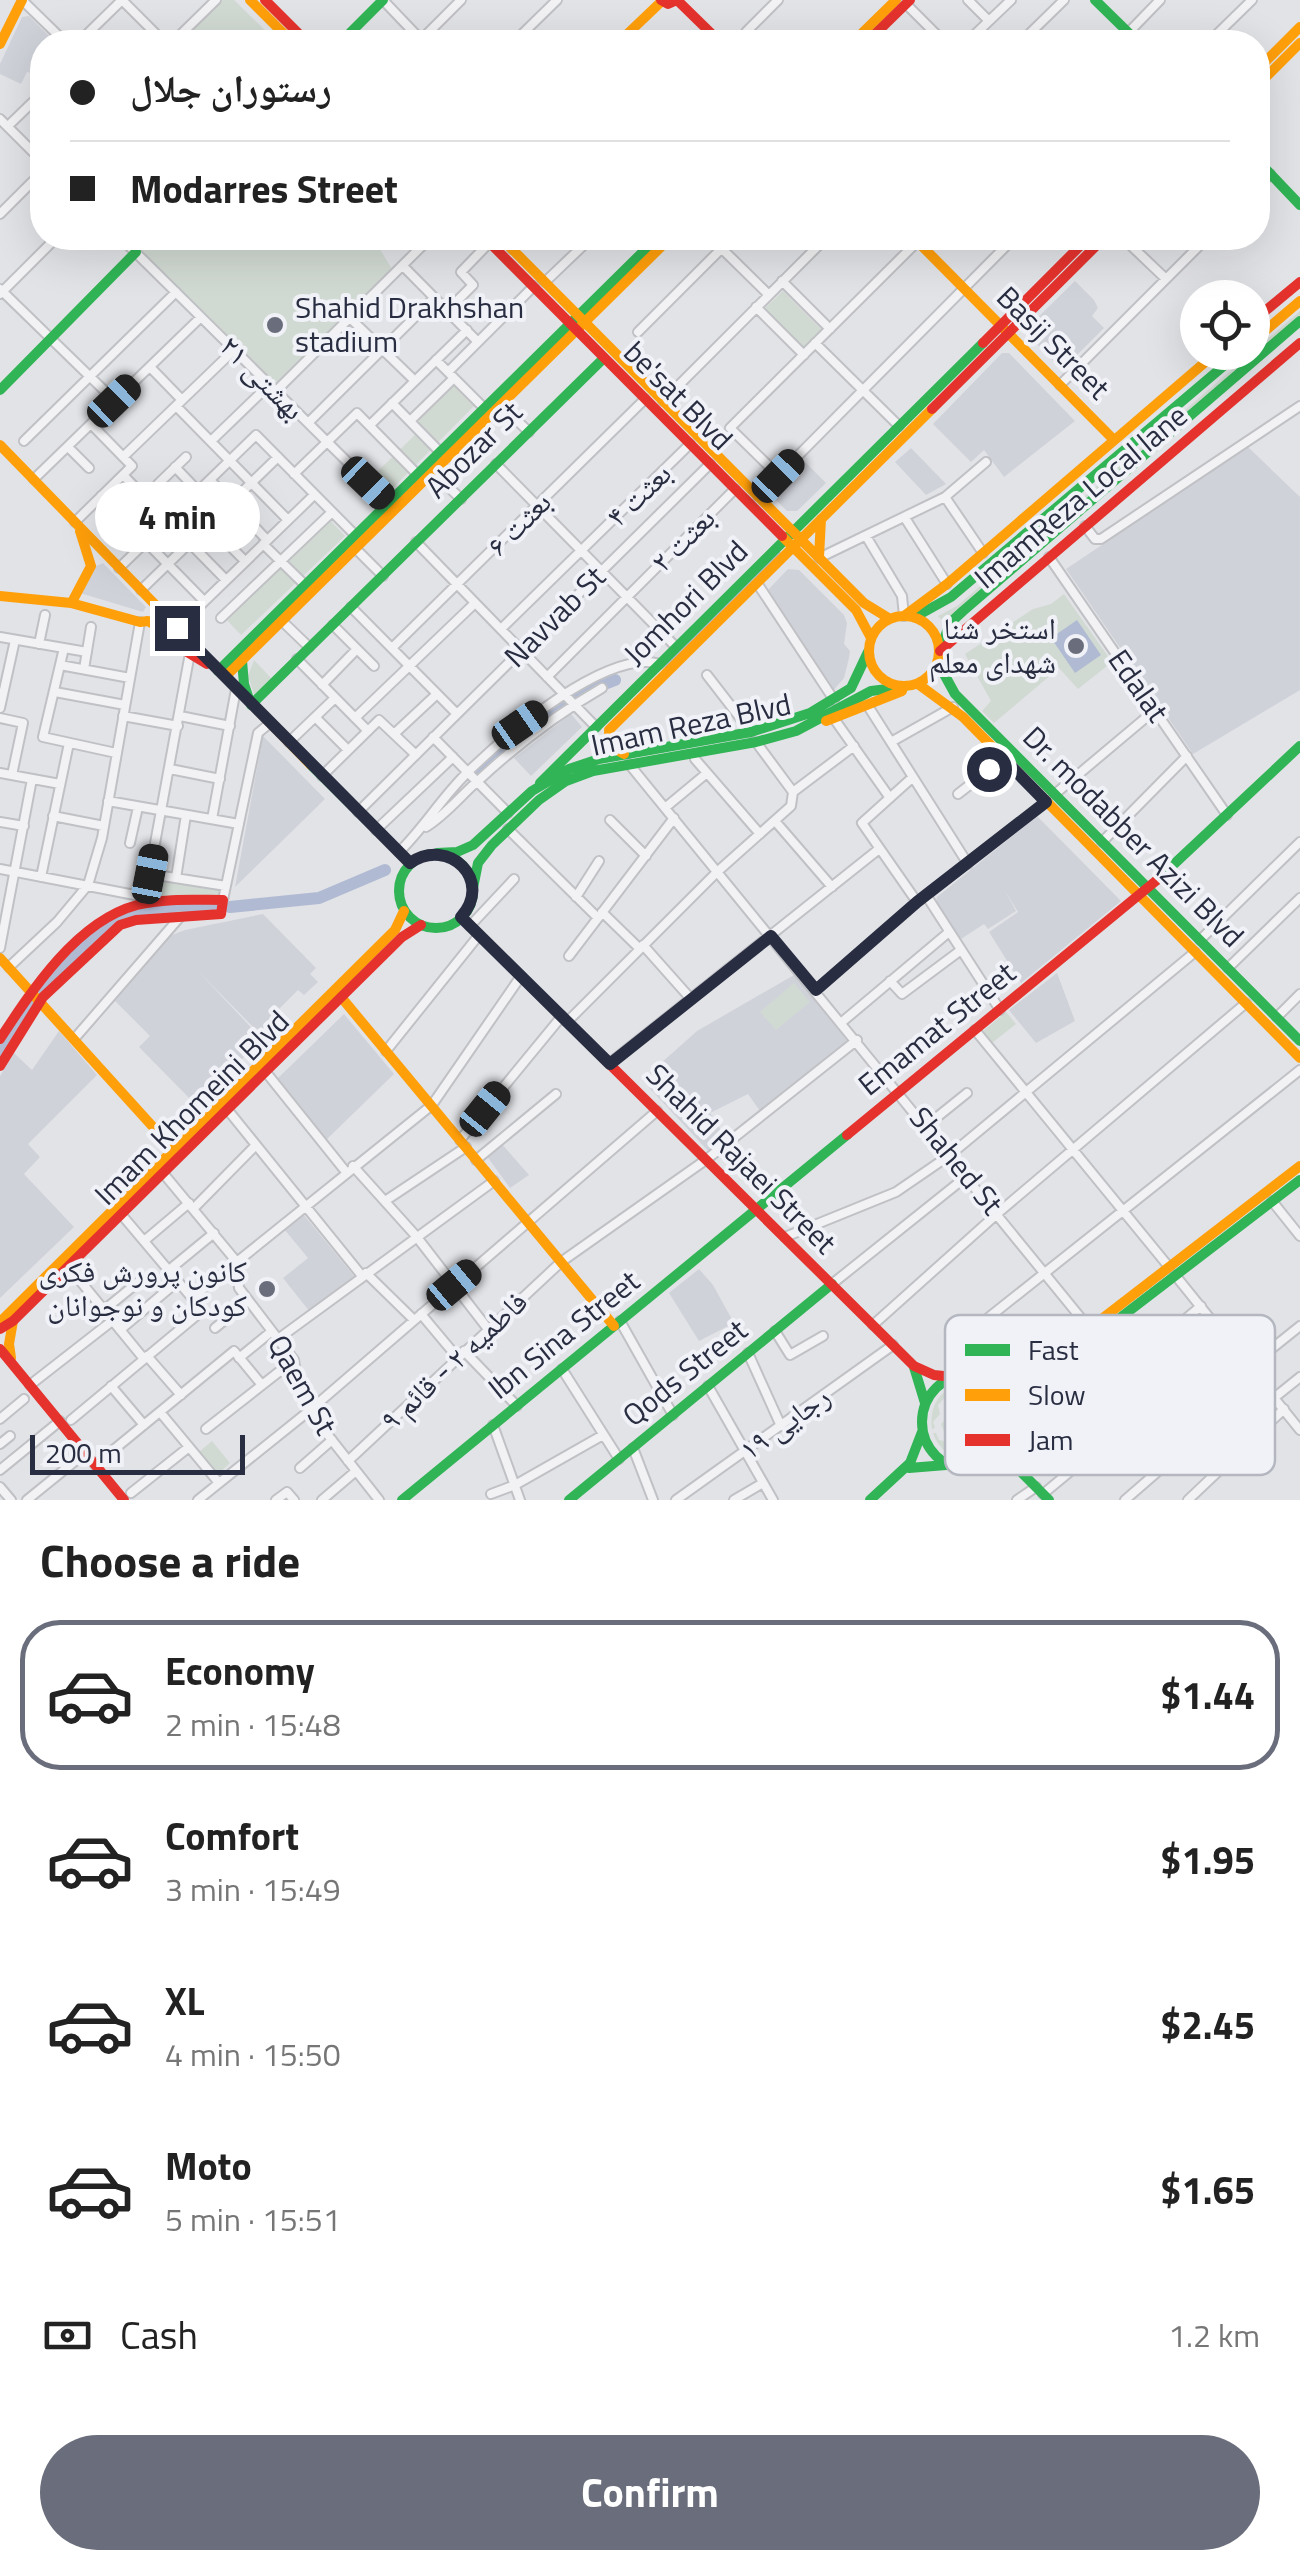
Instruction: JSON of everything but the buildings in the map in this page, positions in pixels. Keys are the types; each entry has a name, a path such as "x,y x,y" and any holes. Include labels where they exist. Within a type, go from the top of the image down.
{"main road":[{"path":"250,0 280,30"},
{"path":"353,30 383,0"},
{"path":"631,30 661,0 668,4 677,0 708,30"},
{"path":"1096,0 1125,30"},
{"path":"868,30 904,1"},
{"path":"879,30 904,1"},
{"path":"0,44 27,2"},
{"path":"273,2 298,30"},
{"path":"1270,57 1300,27"},
{"path":"1270,73 1300,43"},
{"path":"1270,174 1300,204"},
{"name":"be'sat Blvd","path":"504,250 758,496 856,610 871,638"},
{"name":"be'sat Blvd","path":"514,250 540,284"},
{"path":"251,704 242,661 248,648 282,621 501,404 646,250"},
{"path":"222,674 484,408 657,250"},
{"name":"Basij Street","path":"928,250 1114,440"},
{"name":"Jomhori Blvd","path":"627,760 608,744 609,730 664,668 676,647 793,539 821,519 1077,250"},
{"name":"Jomhori Blvd","path":"532,791 596,727 757,583 899,426 1091,250"},
{"path":"0,390 136,252"},
{"path":"1270,307 1300,282"},
{"path":"1270,327 1300,302"},
{"path":"817,722 835,720 868,706 933,672 950,624 1300,321"},
{"name":"be'sat Blvd","path":"578,322 604,358 735,489 819,558 864,602 890,618"},
{"name":"ImamReza Local lane","path":"939,657 1084,526 1300,343"},
{"name":"Abozar St","path":"251,704 604,358"},
{"name":"ImamReza Local lane","path":"910,617 1196,370"},
{"path":"912,686 893,686 875,672 868,652 871,638 890,618 910,617 952,597 1219,370"},
{"path":"0,445 410,863"},
{"path":"819,558 821,519"},
{"path":"72,602 91,566 75,522"},
{"path":"91,566 116,564"},
{"path":"0,596 72,602 140,622 222,674"},
{"path":"910,617 933,630 939,657"},
{"path":"140,622 148,621 204,656"},
{"name":"Imam Reza Blvd","path":"753,737 834,700 850,688 868,652"},
{"name":"Dr. modabber Azizi Blvd","path":"939,657 956,694 1051,798 1228,968 1300,1058"},
{"path":"222,674 242,661"},
{"name":"Dr. modabber Azizi Blvd","path":"912,686 953,707 1003,758 1102,842 1195,952 1246,1003 1300,1041"},
{"name":"Imam Reza Blvd","path":"438,853 465,850 532,791 569,768 753,737 817,722 871,690 912,686"},
{"path":"1227,814 1300,746"},
{"name":"Imam Reza Blvd","path":"473,888 483,855 508,829 566,781 627,760"},
{"name":"Emamat Street","path":"757,1209 1173,873 1176,864 1227,814"},
{"path":"438,853 458,860 466,868 473,888 468,909 470,926 421,925 404,911 399,886 410,863 438,853"},
{"path":"0,1038 32,990 117,912 144,900 224,900 221,914 120,925 40,1000 0,1066"},
{"name":"Imam Khomeini Blvd","path":"40,1288 173,1149 395,930 404,911"},
{"name":"Imam Khomeini Blvd","path":"4,1320 68,1266 402,937 421,925"},
{"name":"Shahid Rajaei Street","path":"470,926 914,1366 945,1376"},
{"path":"4,962 173,1149"},
{"path":"341,997 617,1324"},
{"path":"1118,1315 1300,1166"},
{"path":"1108,1315 1300,1180"},
{"name":"Ibn Sina Street","path":"402,1500 757,1209"},
{"name":"Qods Street","path":"569,1500 584,1494 619,1459 832,1284"},
{"path":"4,1320 12,1364"},
{"path":"0,1349 65,1420 95,1465 127,1496"},
{"path":"0,1358 12,1364"},
{"path":"908,1469 919,1445 925,1404 914,1366"},
{"path":"925,1404 945,1381"},
{"path":"922,1429 927,1444 945,1462"},
{"path":"870,1500 908,1469 945,1465"},
{"path":"1023,1475 1042,1494"}],"street":[{"path":"91,30 122,0 152,30"},
{"path":"185,30 216,0"},
{"path":"383,0 412,30"},
{"path":"432,30 461,0"},
{"path":"526,30 557,0"},
{"path":"748,30 778,0"},
{"path":"968,0 989,21"},
{"path":"980,30 1011,0"},
{"path":"1034,30 1064,0"},
{"path":"1131,30 1160,0"},
{"path":"1221,30 1252,0"},
{"path":"904,1 932,30"},
{"path":"27,2 54,30"},
{"path":"8,126 30,104"},
{"path":"0,118 30,149"},
{"path":"0,214 30,184"},
{"path":"44,250 1,291 114,401"},
{"path":"210,441 350,318 418,250"},
{"path":"447,311 473,285 460,272 481,250"},
{"path":"410,422 478,342 578,250"},
{"path":"638,332 720,250"},
{"path":"724,250 769,295"},
{"path":"663,400 812,250"},
{"path":"778,476 730,428 906,250"},
{"path":"758,496 1002,250"},
{"path":"1135,250 1166,280"},
{"path":"1060,385 1196,250"},
{"name":"بهشتی ۲۱","path":"136,252 389,503"},
{"path":"403,266 478,342"},
{"path":"782,281 830,329"},
{"path":"24,440 176,292"},
{"path":"308,424 434,298"},
{"path":"756,307 804,355"},
{"path":"34,480 201,317"},
{"path":"350,318 382,350 439,392"},
{"path":"370,425 467,330"},
{"path":"816,343 899,426"},
{"path":"123,457 234,350"},
{"path":"436,360 484,408"},
{"path":"150,366 210,441 288,520"},
{"name":"بعثت ۶","path":"392,648 645,399"},
{"path":"392,404 440,452"},
{"path":"501,404 529,432"},
{"path":"1084,526 1095,540 1101,538 1300,406"},
{"path":"294,474 357,413 417,474"},
{"path":"75,522 132,466 91,424"},
{"path":"116,564 146,542 256,435 356,536"},
{"name":"بعثت ۴","path":"501,629 690,444"},
{"path":"68,447 89,468"},
{"path":"158,484 186,457"},
{"path":"140,590 278,457"},
{"path":"819,558 945,497 986,462"},
{"path":"496,464 676,647"},
{"name":"Navvab St","path":"358,812 710,464"},
{"path":"175,467 198,491"},
{"path":"433,472 461,499"},
{"path":"123,475 226,580"},
{"path":"210,480 305,586"},
{"name":"بعثت ۲","path":"547,677 735,489"},
{"path":"177,628 314,495"},
{"path":"102,496 204,601"},
{"path":"945,497 983,553"},
{"path":"187,503 266,575"},
{"path":"221,618 332,512"},
{"path":"906,518 946,584"},
{"path":"866,536 910,617"},
{"path":"416,542 596,727"},
{"path":"356,549 383,576"},
{"name":"Edalat","path":"1049,557 1227,814"},
{"path":"757,583 834,700"},
{"path":"356,718 475,602"},
{"path":"351,608 457,714"},
{"path":"40,644 45,614"},
{"path":"282,621 309,648"},
{"path":"4,962 57,922 88,885 104,826 140,622"},
{"path":"332,625 374,666"},
{"path":"84,669 91,627"},
{"path":"0,637 87,652"},
{"path":"0,708 15,640"},
{"path":"44,736 64,648"},
{"path":"322,684 358,649"},
{"path":"0,869 144,900 190,654"},
{"path":"297,659 368,731"},
{"path":"399,852 468,772 520,725 564,694 622,666 647,660 664,668"},
{"path":"60,666 130,678"},
{"path":"385,1201 463,1143 564,1019 791,806 793,792 707,675"},
{"path":"422,829 442,817 528,736 602,688"},
{"path":"212,819 236,689"},
{"path":"55,692 125,705"},
{"path":"394,734 437,694"},
{"path":"288,742 335,698"},
{"path":"868,706 968,864"},
{"path":"892,742 953,707"},
{"path":"816,990 917,902 1051,798 1155,710"},
{"path":"123,716 230,726"},
{"path":"314,717 348,750"},
{"path":"0,718 44,736 116,753"},
{"path":"322,776 379,720 416,755"},
{"path":"835,720 890,798"},
{"path":"224,900 258,734 270,723"},
{"path":"12,775 22,726"},
{"path":"434,737 508,813"},
{"path":"41,876 70,743"},
{"path":"793,792 854,746"},
{"path":"1102,842 1187,756"},
{"path":"376,830 453,757"},
{"path":"958,794 1003,758"},
{"name":"Shahed St","path":"627,760 1079,1315"},
{"path":"694,760 760,834"},
{"path":"170,768 220,778"},
{"path":"0,773 60,784"},
{"path":"666,807 706,773"},
{"path":"914,776 862,824 917,902"},
{"path":"0,948 32,779"},
{"path":"108,801 239,824"},
{"path":"130,843 138,806"},
{"path":"176,878 186,815"},
{"path":"53,816 104,826"},
{"path":"569,956 674,818"},
{"path":"610,820 646,856"},
{"path":"775,821 832,886"},
{"path":"0,822 24,826"},
{"path":"508,829 576,897 641,947 691,999"},
{"path":"1200,940 1300,842"},
{"path":"610,1064 878,848"},
{"path":"576,897 599,861"},
{"path":"150,874 226,886"},
{"path":"386,1050 470,926 514,879"},
{"path":"926,895 1000,1010"},
{"path":"1228,968 1300,898"},
{"path":"74,1038 182,916"},
{"path":"842,1022 950,932"},
{"path":"890,981 902,994 961,950"},
{"path":"785,1237 896,1192 950,1155 1195,952"},
{"path":"121,1214 192,1298 432,1105 521,976"},
{"path":"1272,1022 1300,994"},
{"path":"874,1326 998,1213 1246,1003"},
{"path":"975,1030 1208,1315"},
{"name":"فاطمیه ۲ - قائم ۹","path":"348,1461 561,1262 707,1159 857,1040"},
{"path":"992,1315 1300,1070"},
{"path":"265,1072 350,1169 416,1236 488,1329"},
{"path":"926,1126 966,1093"},
{"path":"476,1160 556,1094"},
{"path":"226,1109 364,1275 418,1317 517,1406"},
{"path":"198,1500 309,1411 657,1110"},
{"path":"144,1241 192,1206 256,1145"},
{"name":"Qaem St","path":"163,1172 236,1261 236,1279 248,1302 294,1360 298,1386 309,1411 378,1500"},
{"path":"832,1284 967,1176"},
{"path":"95,1465 236,1354 275,1335 364,1275 494,1180"},
{"path":"1272,1201 1300,1236"},
{"path":"168,1270 214,1232"},
{"path":"68,1266 112,1321 181,1394"},
{"path":"104,1310 142,1279"},
{"path":"120,1330 178,1281"},
{"path":"216,1328 248,1302"},
{"path":"1190,1315 1201,1306"},
{"path":"0,1470 202,1311"},
{"path":"30,1385 112,1321"},
{"path":"617,1324 673,1415"},
{"path":"1275,1346 1300,1326"},
{"path":"775,1331 790,1355 823,1336"},
{"name":"رجایی ۱۹","path":"676,1500 893,1345"},
{"path":"748,1353 781,1426"},
{"path":"236,1354 262,1385"},
{"path":"206,1429 294,1360"},
{"path":"562,1369 619,1459"},
{"path":"1275,1397 1300,1377"},
{"path":"111,1386 144,1425"},
{"path":"708,1386 773,1500"},
{"path":"1275,1399 1300,1430"},
{"path":"0,1419 24,1400"},
{"path":"1275,1418 1284,1409"},
{"path":"160,1412 219,1483"},
{"path":"493,1425 520,1500"},
{"path":"491,1494 515,1485 603,1435"},
{"path":"0,1444 10,1436"},
{"path":"300,1468 332,1440"},
{"path":"127,1496 189,1447"},
{"path":"632,1448 653,1500"},
{"path":"28,1500 85,1452"},
{"path":"322,1500 356,1470"},
{"path":"1018,1500 1042,1494 1066,1475"},
{"path":"1124,1500 1154,1475"},
{"path":"1192,1497 1215,1475"},
{"path":"734,1500 763,1483"},
{"path":"0,1486 11,1500"},
{"path":"417,1488 422,1500"},
{"path":"276,1500 287,1492 294,1500"}],"shaded area":[{"path":"223,0 234,0 265,30 192,30"},
{"path":"29,16 43,30 30,30 30,73 21,84 0,74 0,64 22,17"},
{"name":"Shahid Drakhshan stadium","path":"140,250 380,250 392,269 278,381 271,383"},
{"path":"1075,281 1094,300 1098,308 1092,316 1104,328 1062,370 1027,334 1027,328"},
{"path":"783,291 822,330 803,348 764,309"},
{"path":"1300,311 1300,316 1270,342 1270,337"},
{"path":"1002,353 1009,353 1075,421 1004,477 984,450 971,462 933,424"},
{"path":"1231,370 1237,370 944,623 938,616 957,606"},
{"path":"454,386 474,406 392,489 376,473 422,428 417,422"},
{"path":"1248,447 1300,497 1300,690 1193,754 1066,569"},
{"path":"911,448 946,484 926,495 895,462"},
{"path":"800,457 826,483 797,511 787,511 767,491"},
{"path":"329,519 345,536 241,635 224,617"},
{"path":"103,563 146,607 143,612 80,593 92,568"},
{"path":"788,569 799,570 844,615 847,623 844,644 850,651 849,658 844,678 832,692 766,592"},
{"path":"1064,594 1112,662 1078,689 1059,668 994,723 982,711 991,701 965,654 1033,609 1051,604"},
{"path":"254,660 272,679 255,697 248,676"},
{"path":"571,714 582,727 531,776 514,758"},
{"path":"263,736 325,799 235,887"},
{"path":"1037,816 1121,901 1021,983 989,932 1018,912 1005,891 1016,911 988,929 984,924 961,939 936,902 937,897"},
{"path":"152,877 220,889 219,898 148,899"},
{"path":"263,914 316,968 310,974 318,982 304,995 298,990 278,1010 283,1016 263,1037 197,970 262,1039 196,1105 139,1047 150,1036 113,999 167,937"},
{"path":"1057,973 1075,1021 1036,1043 1009,1010"},
{"path":"794,975 848,1042 760,1111 748,1094 710,1113 728,1141 711,1154 642,1080 697,1031"},
{"path":"794,983 810,1002 776,1030 760,1012"},
{"path":"1006,1012 1016,1024 992,1043 983,1031"},
{"path":"344,1014 394,1074 324,1142 275,1081"},
{"path":"59,1031 97,1075 28,1144 40,1157 24,1174 74,1227 0,1298 0,1076 14,1053 32,1070"},
{"path":"501,1143 529,1175 510,1188 486,1155"},
{"path":"303,1214 354,1276 310,1312 283,1278 308,1258 284,1229"},
{"path":"699,1269 713,1285 734,1323 699,1341 669,1293"},
{"path":"945,1392 932,1429 933,1409"},
{"path":"212,1441 230,1463 218,1474 199,1452"}],"water":[{"name":"استخر شنا شهدای معلم","path":"1077,620 1101,655 1075,673 1051,638"}],"waterway":[{"path":"669,663 776,556"},
{"path":"574,696 615,680"},
{"path":"473,773 564,703"},
{"path":"230,907 319,898 385,870"},
{"path":"43,989 89,942 119,920 153,911 214,908"},
{"path":"0,1053 32,1001"}],"traffic: fast":[{"path":"353,30 383,0"},
{"path":"1095,0 1126,30"},
{"path":"1270,174 1300,205"},
{"path":"218,671 645,250"},
{"path":"0,390 136,252"},
{"path":"940,651 950,623 963,611 1300,321"},
{"path":"540,783 983,343"},
{"path":"242,661 251,705 604,358"},
{"path":"915,617 951,597 1219,370"},
{"path":"437,853 457,852 473,845 532,791 569,769 599,759 751,732 810,713 851,688 868,652"},
{"path":"938,663 955,694 1300,1041"},
{"path":"473,888 478,863 492,845 539,800 566,781 593,771 756,742 796,731 871,691 904,687"},
{"path":"1157,880 1300,746"},
{"path":"311,765 410,863"},
{"path":"436,854 462,865 473,891 462,917 436,928 410,917 399,891 410,865 436,854"},
{"path":"402,1500 847,1135"},
{"path":"1124,1315 1300,1180"},
{"path":"569,1500 832,1284"},
{"path":"914,1367 925,1403"},
{"path":"945,1382 930,1396 922,1422 930,1448 945,1462"},
{"path":"870,1500 910,1463 922,1432"},
{"path":"909,1468 945,1465"},
{"path":"1024,1475 1049,1500"}],"traffic: slow":[{"path":"0,44 22,0"},
{"path":"250,0 280,30"},
{"path":"865,30 896,0"},
{"path":"632,30 662,1"},
{"path":"1270,57 1300,27"},
{"path":"1270,73 1300,43"},
{"path":"513,250 864,603 890,619"},
{"path":"225,677 658,250"},
{"path":"926,250 1114,440"},
{"path":"1270,327 1300,301"},
{"path":"904,616 947,584 1196,370"},
{"path":"624,754 610,746 609,730 932,409"},
{"path":"0,445 311,765"},
{"path":"819,557 821,519"},
{"path":"80,531 91,566"},
{"path":"782,536 856,610 871,638"},
{"path":"72,602 91,566"},
{"path":"0,596 71,603 148,621 185,643"},
{"path":"904,616 918,618 929,626 937,637 939,651 937,665 929,676 918,684 904,686 890,684 879,676 871,665 869,651 871,637 879,626 890,618 904,616"},
{"path":"918,684 963,717 1300,1058"},
{"path":"826,721 902,691"},
{"path":"0,1322 395,930 404,911"},
{"path":"0,958 173,1149"},
{"path":"341,997 614,1326"},
{"path":"1107,1315 1300,1166"},
{"path":"11,1358 13,1321"}],"traffic: jam":[{"path":"265,0 295,30"},
{"path":"661,0 668,4 677,0 708,30"},
{"path":"879,30 910,0"},
{"path":"497,250 782,536"},
{"path":"983,343 1076,250"},
{"path":"932,409 1092,250"},
{"path":"1270,307 1300,282"},
{"path":"940,651 1300,343"},
{"path":"174,644 207,664"},
{"path":"847,1135 1157,880"},
{"path":"0,1039 58,960 115,913 148,903 223,900 221,914 136,920 120,925 43,997 0,1066"},
{"path":"461,917 914,1366 945,1376"},
{"path":"0,1329 13,1321 402,937 421,925"},
{"path":"0,1349 124,1500"}],"place":[{"name":"Shahid Drakhshan stadium","path":"275,325"},
{"name":"استخر شنا شهدای معلم","path":"1076,646"},
{"name":"کانون پرورش فکری کودکان و نوجوانان","path":"267,1289"}],"route":[{"path":"177,628 410,863 438,853 458,860 466,868 471,877 472,899 461,917 610,1064 771,936 816,990 917,902 1046,802 1003,758 989,769"}]}
